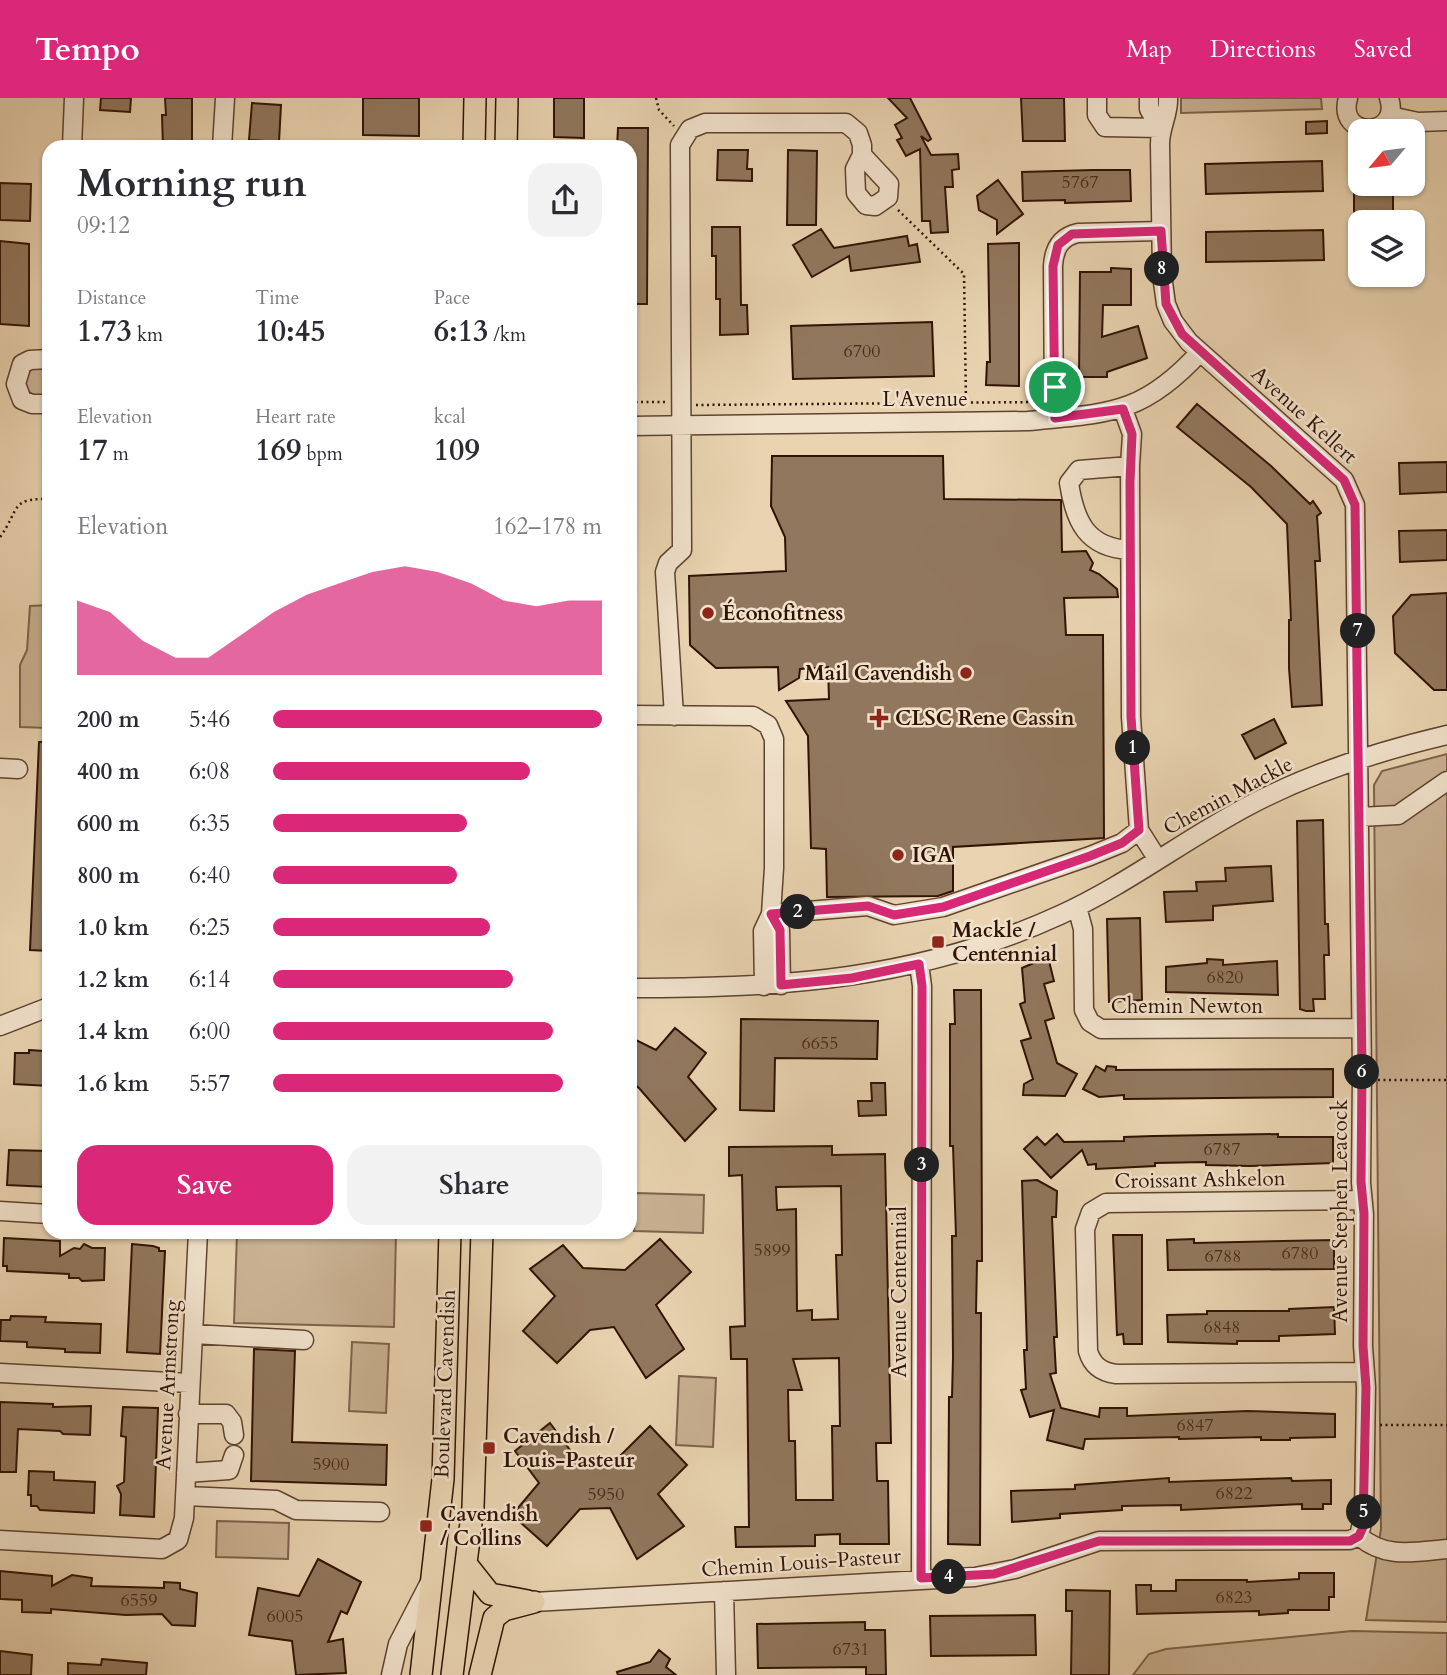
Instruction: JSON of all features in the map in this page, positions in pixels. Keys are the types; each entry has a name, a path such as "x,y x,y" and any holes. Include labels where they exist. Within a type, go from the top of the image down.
{"main road":[{"path":"474,140 475,98"},
{"path":"506,140 507,98"},
{"name":"Boulevard Cavendish","path":"421,1675 443,1479 450,1239"},
{"name":"Boulevard Cavendish","path":"452,1675 459,1607 467,1565 475,1472 482,1239"},
{"path":"467,1565 490,1594 534,1602"},
{"path":"480,1675 494,1618 504,1611 534,1602"}],"street":[{"path":"72,140 74,98"},
{"path":"222,140 225,98"},
{"path":"1097,98 1097,115 1105,127 1160,128"},
{"name":"Avenue Kellert","path":"1149,98 1149,109 1160,128"},
{"name":"Avenue Kellert","path":"1168,98 1168,108 1160,128 1161,231 1166,304 1182,334 1337,473 1351,491 1356,525 1359,760"},
{"path":"1348,98 1347,115 1358,127 1373,130 1380,127 1389,107 1418,121 1447,121"},
{"path":"674,716 666,572 668,563 682,550 678,158 683,137 690,129 705,123 839,122 856,130 862,155"},
{"path":"1055,418 1053,266 1058,245 1067,236 1078,233 1161,231"},
{"name":"L'Avenue","path":"637,426 1055,418 1123,409 1159,389 1200,352"},
{"path":"42,359 22,364 16,384 22,400 42,404"},
{"path":"1123,409 1132,434 1131,717 1139,830 1158,860"},
{"path":"1130,466 1079,470 1069,483 1073,510 1090,534 1103,547 1130,550"},
{"path":"637,715 752,716 768,725 774,739 771,914 764,931 773,986"},
{"name":"Chemin Mackle","path":"637,988 773,986 852,978 919,964 999,940 1077,906 1269,796 1359,760 1447,735"},
{"name":"Avenue Stephen Leacock","path":"1359,760 1364,1372 1364,1514 1359,1536"},
{"path":"0,768 18,769"},
{"path":"1359,817 1398,815 1447,781"},
{"path":"771,914 868,906 894,915 943,907 1090,856 1122,843 1139,830"},
{"name":"Chemin Newton","path":"1077,906 1083,929 1084,1010 1090,1022 1101,1029 1361,1028"},
{"name":"Avenue Centennial","path":"919,964 922,986 921,1578"},
{"path":"0,1026 42,1010"},
{"name":"Croissant Ashkelon","path":"1362,1200 1106,1203 1091,1212 1086,1229 1088,1351 1094,1364 1102,1370 1116,1374 1364,1372"},
{"path":"0,1211 42,1214"},
{"name":"Avenue Armstrong","path":"0,1541 162,1549 178,1540 184,1518 198,1239"},
{"path":"193,1334 304,1340"},
{"path":"0,1373 190,1383"},
{"path":"188,1414 226,1414 232,1422 234,1435"},
{"path":"186,1473 229,1470 233,1455"},
{"path":"185,1496 276,1500 296,1510 380,1512"},
{"path":"1359,1536 1371,1547 1384,1552 1447,1549"},
{"name":"Chemin Louis-Pasteur","path":"534,1602 994,1574 1099,1541 1350,1541 1359,1536"},
{"name":"Boulevard Cavendish","path":"391,1675 398,1644 433,1577"},
{"path":"724,1591 726,1675"},
{"name":"Boulevard Cavendish","path":"459,1607 461,1675"}],"path":[{"path":"656,98 659,110 676,128"},
{"path":"896,208 964,274 966,402"},
{"path":"637,402 666,402"},
{"name":"L'Avenue","path":"699,405 1039,402"},
{"path":"0,537 19,503 42,499"},
{"path":"1375,1080 1447,1080"},
{"path":"1378,1425 1447,1424"}],"shaded area":[{"path":"1181,98 1321,98 1322,109 1181,113"},
{"path":"32,368 42,369 41,397 27,390 24,380"},
{"path":"42,605 42,728 20,727 20,665 27,650 30,606"},
{"path":"1447,754 1447,1622 1366,1620 1381,1529 1374,785 1382,771"},
{"path":"637,1193 704,1195 703,1233 637,1231"},
{"path":"237,1239 396,1239 394,1327 234,1323"},
{"path":"352,1342 389,1344 386,1413 349,1411"},
{"path":"679,1376 716,1378 713,1447 676,1445"},
{"path":"217,1521 289,1523 288,1559 216,1557"},
{"path":"1352,1631 1447,1633 1447,1675 1133,1675 1149,1654 1166,1649"}],"building":[{"path":"101,98 131,98 130,112 100,110"},
{"path":"165,98 192,98 192,140 163,140 162,115 166,115"},
{"path":"363,98 419,98 419,136 363,135"},
{"path":"554,98 584,98 584,138 554,137"},
{"path":"888,98 910,98 931,139 928,141 921,136 931,155 958,154 959,169 952,170 953,187 945,187 948,232 931,233 930,221 922,221 920,149 906,156 897,140 902,138 895,125 907,118"},
{"path":"1021,98 1064,98 1065,141 1023,141"},
{"path":"252,103 281,105 279,140 249,140"},
{"path":"1327,121 1327,133 1306,134 1306,122"},
{"path":"618,128 648,128 647,304 637,304 637,140 617,140"},
{"path":"718,150 748,150 747,169 752,169 752,181 717,180"},
{"path":"788,150 817,151 816,225 787,225"},
{"path":"1322,161 1323,191 1206,194 1205,164"},
{"path":"1130,170 1131,201 1023,201 1022,172"},
{"path":"998,180 1023,214 997,234 997,220 979,210 977,196"},
{"path":"0,183 31,184 30,221 0,220"},
{"path":"1354,196 1393,196 1393,210 1354,210"},
{"path":"712,227 740,227 741,305 747,305 748,334 720,335 720,299 716,299 716,256 712,256"},
{"path":"821,229 834,248 907,236 909,246 917,244 920,262 851,271 849,256 812,277 793,245"},
{"path":"1323,230 1324,260 1206,262 1206,232"},
{"path":"0,241 29,244 29,326 0,324"},
{"path":"1019,243 1019,386 986,385 987,362 990,362 988,244"},
{"path":"1111,268 1131,269 1131,305 1103,305 1102,337 1138,326 1147,358 1107,372 1107,377 1079,377 1080,272 1111,272"},
{"path":"932,322 934,376 793,379 791,326"},
{"path":"1197,404 1271,466 1310,504 1313,501 1321,513 1317,516 1320,561 1315,561 1322,705 1292,707 1287,524 1251,487 1177,427"},
{"name":"Mail Cavendish","path":"772,456 943,456 944,499 1061,500 1062,552 1086,551 1093,563 1090,570 1117,589 1118,597 1064,598 1066,635 1103,635 1104,838 953,847 953,891 938,896 827,897 826,849 811,848 808,736 786,701 829,699 828,667 800,669 799,678 779,690 778,667 716,668 690,645 689,576 786,571 785,537 771,506"},
{"path":"1447,462 1447,492 1400,494 1399,463"},
{"path":"1447,530 1447,560 1400,562 1399,531"},
{"path":"1447,593 1447,690 1434,690 1395,653 1393,616 1411,595"},
{"path":"1274,719 1286,743 1255,759 1242,735"},
{"path":"39,742 42,742 42,951 30,950"},
{"path":"1323,820 1325,924 1328,924 1329,955 1324,955 1325,999 1313,999 1314,1011 1306,1011 1300,1009 1297,821"},
{"path":"1271,866 1273,901 1213,906 1213,920 1166,922 1164,892 1197,891 1196,882 1226,881 1225,868"},
{"path":"1140,918 1142,1000 1109,1002 1107,919"},
{"path":"1048,957 1054,981 1044,984 1054,1018 1045,1021 1057,1063 1077,1074 1065,1096 1023,1095 1024,1084 1033,1079 1021,1041 1031,1038 1020,1004 1025,1002 1022,968"},
{"path":"1207,959 1223,960 1223,965 1277,961 1278,995 1166,992 1166,967 1207,963"},
{"path":"954,990 981,990 982,1261 977,1261 976,1313 981,1313 980,1545 948,1544 949,1397 952,1397 953,1357 952,1236 956,1236 953,1146 950,1146 950,1024 955,1024"},
{"path":"741,1019 878,1021 877,1059 775,1058 774,1111 740,1110"},
{"path":"675,1028 706,1053 688,1077 716,1109 685,1141 637,1086 637,1040 656,1050"},
{"path":"29,1050 42,1051 42,1086 14,1084 15,1053 29,1053"},
{"path":"1096,1066 1105,1071 1107,1066 1116,1067 1116,1070 1333,1069 1333,1097 1099,1097 1083,1089"},
{"path":"871,1083 885,1083 886,1115 859,1116 858,1101 872,1101"},
{"path":"1057,1134 1064,1142 1124,1141 1124,1137 1154,1136 1278,1134 1278,1137 1333,1137 1333,1163 1250,1166 1206,1165 1206,1162 1155,1163 1155,1166 1096,1169 1096,1164 1088,1165 1082,1150 1051,1178 1024,1149 1037,1137 1045,1145"},
{"path":"832,1146 832,1155 885,1154 891,1443 876,1443 877,1481 888,1481 889,1544 840,1544 840,1534 815,1535 815,1546 736,1547 735,1527 749,1527 747,1359 731,1359 730,1327 745,1326 742,1175 729,1176 729,1147","holes":["841,1186 842,1255 836,1255 838,1319 812,1320 812,1310 797,1311 796,1209 777,1210 776,1187","839,1358 840,1426 832,1426 833,1500 796,1500 795,1441 789,1441 788,1390 802,1390 793,1359"]},
{"path":"9,1150 42,1151 42,1187 7,1185"},
{"path":"1037,1180 1057,1191 1056,1217 1052,1217 1056,1373 1050,1374 1061,1408 1099,1417 1100,1408 1127,1408 1127,1416 1247,1411 1335,1414 1335,1437 1290,1440 1261,1440 1261,1437 1085,1439 1083,1449 1047,1440 1054,1410 1030,1417 1021,1390 1026,1389 1024,1350 1027,1350 1022,1181"},
{"path":"1113,1235 1142,1235 1142,1344 1124,1344 1123,1334 1117,1335"},
{"path":"4,1238 60,1241 60,1256 74,1248 80,1249 84,1244 92,1248 105,1248 104,1280 82,1281 79,1278 69,1278 69,1274 7,1271 7,1266 3,1266"},
{"path":"660,1239 691,1272 656,1305 684,1349 646,1378 614,1327 590,1330 557,1363 523,1331 555,1296 530,1269 563,1245 583,1268 625,1270"},
{"path":"1194,1239 1194,1243 1334,1240 1334,1269 1168,1270 1167,1240"},
{"path":"132,1244 153,1246 159,1248 159,1251 165,1251 160,1354 127,1352"},
{"path":"1334,1307 1335,1334 1279,1336 1279,1341 1237,1341 1237,1344 1168,1342 1167,1315"},
{"path":"11,1316 46,1317 45,1322 101,1324 100,1353 65,1352 65,1349 27,1347 27,1342 0,1341 1,1320 10,1320"},
{"path":"254,1349 295,1351 292,1442 387,1445 386,1485 251,1481"},
{"path":"0,1402 53,1404 53,1407 91,1406 90,1435 18,1429 16,1472 0,1472"},
{"path":"123,1407 158,1408 154,1517 120,1515 121,1494 117,1486 124,1482 126,1437 121,1436"},
{"path":"550,1423 576,1458 617,1459 650,1426 687,1465 658,1494 684,1526 637,1559 610,1508 580,1509 547,1546 512,1515 539,1483 515,1451"},
{"path":"29,1471 54,1472 54,1480 95,1482 94,1513 40,1510 37,1506 31,1506 31,1495 28,1495"},
{"path":"1169,1478 1169,1482 1291,1478 1292,1481 1331,1480 1331,1504 1323,1504 1323,1509 1302,1509 1302,1504 1181,1510 1181,1505 1122,1506 1122,1510 1060,1514 1060,1518 1012,1522 1011,1491 1075,1489 1075,1485"},
{"path":"318,1559 361,1582 347,1614 341,1611 328,1642 343,1639 346,1673 296,1675 292,1641 249,1635 258,1588 299,1596"},
{"path":"0,1571 52,1576 52,1586 72,1575 92,1578 91,1586 164,1588 164,1582 180,1583 180,1589 197,1593 195,1626 172,1625 162,1614 126,1615 51,1609 51,1613 22,1612 22,1600 0,1599"},
{"path":"1299,1573 1334,1573 1334,1597 1329,1597 1329,1610 1288,1610 1288,1613 1259,1615 1259,1611 1137,1614 1136,1585 1151,1585 1151,1591 1176,1591 1176,1580 1247,1582 1299,1579"},
{"path":"1066,1590 1110,1591 1109,1675 1071,1675 1072,1611 1066,1611"},
{"path":"1035,1615 1036,1655 931,1656 930,1616"},
{"path":"865,1622 865,1630 885,1630 886,1675 866,1675 866,1667 758,1668 757,1624"},
{"path":"659,1650 670,1659 666,1667 676,1675 618,1675 617,1672 650,1662"},
{"path":"0,1651 32,1655 31,1675 0,1675"},
{"path":"102,1659 147,1663 146,1675 68,1675 68,1663 101,1665"}],"place":[{"name":"Éconofitness","path":"708,613"},
{"name":"Mail Cavendish","path":"966,673"},
{"name":"CLSC Rene Cassin","path":"879,718"},
{"name":"IGA","path":"898,855"},
{"name":"Mackle / Centennial","path":"938,942"},
{"name":"Cavendish / Louis-Pasteur","path":"489,1448"},
{"name":"Cavendish / Collins","path":"426,1526"}],"route":[{"path":"1161,231 1166,304 1182,334 1337,473 1349,486 1355,505 1361,1182 1364,1214 1363,1346 1366,1387 1363,1527 1359,1536 1350,1541 1099,1541 994,1574 921,1578 922,986 919,964 852,978 781,985 780,930 771,914 868,906 894,915 943,907 1090,856 1122,843 1139,830 1131,717 1131,428 1123,409 1105,414 1055,418 1055,387 1053,266 1058,245 1067,236 1078,233 1161,231"}]}
